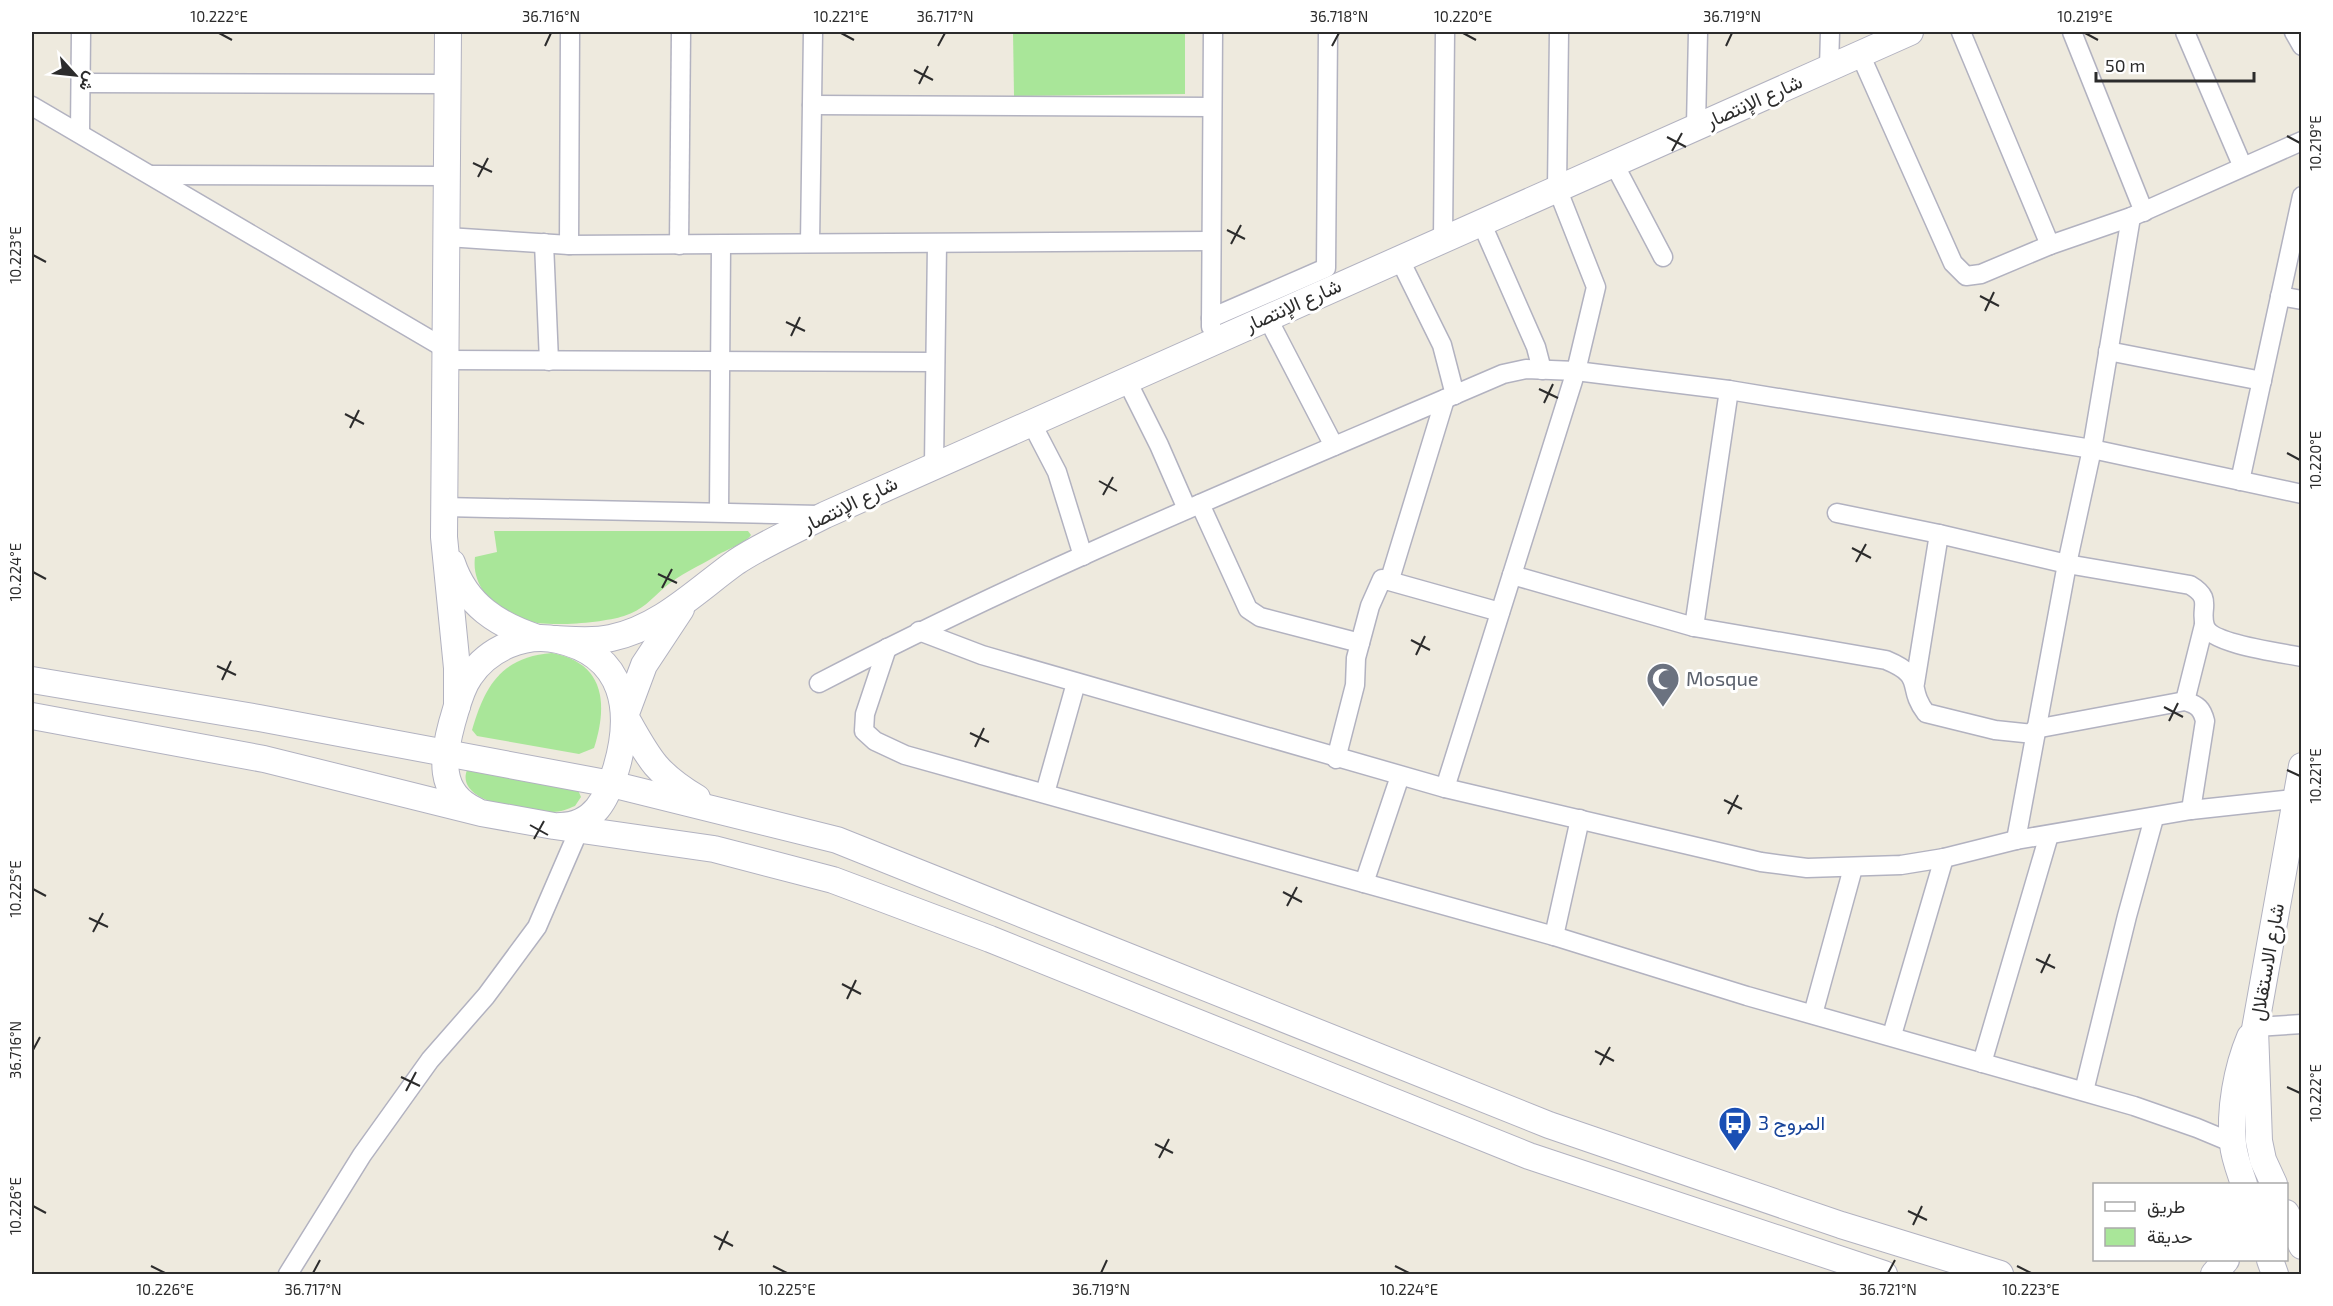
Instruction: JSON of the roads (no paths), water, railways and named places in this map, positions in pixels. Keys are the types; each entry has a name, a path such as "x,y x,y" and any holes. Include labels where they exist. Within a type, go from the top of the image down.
{"main road":[{"path":"448,32 444,537 457,668 457,706"},
{"name":"شارع الإنتصار","path":"548,639 613,638 659,618 738,561 825,515 1126,379 1210,330 1267,317 1909,32"},
{"path":"444,537 458,580 473,601 502,624 588,652 601,663 620,691 626,716 650,760 661,774 713,808"},
{"path":"566,828 566,826 588,818 604,801 612,784 625,741 626,716 644,665 688,599"},
{"path":"480,813 464,804 452,790 443,767 443,755 457,706 470,676 487,658 507,645 548,639"},
{"path":"32,680 259,718 443,755 612,784 837,840 1550,1125 1841,1225 2000,1275"},
{"path":"32,716 264,759 480,813 714,849 833,880 1011,948 1529,1156 1884,1275"},
{"name":"شارع الاستقلال","path":"2263,1160 2259,1141 2255,1028 2299,798 2301,766"},
{"path":"2243,1183 2233,1143 2238,1078 2255,1028"},
{"path":"2263,1160 2273,1183"},
{"path":"2263,1160 2278,1183"},
{"path":"2288,1199 2301,1219"},
{"path":"2288,1217 2301,1246"},
{"path":"2214,1275 2225,1261"}],"street":[{"path":"80,132 81,32"},
{"path":"569,245 570,32"},
{"path":"679,245 681,32"},
{"path":"810,243 813,32"},
{"path":"1213,32 1210,330 1326,268 1328,32"},
{"path":"1443,238 1445,32"},
{"path":"1445,788 1576,371 1596,287 1557,188 1559,32"},
{"path":"1696,126 1698,32"},
{"path":"1829,68 1830,32"},
{"path":"1961,32 2050,245"},
{"path":"2016,840 2067,564 2092,449 2108,351 2137,214 2072,32"},
{"path":"2185,32 2242,165"},
{"path":"2294,32 2301,46"},
{"path":"1860,54 1953,263 1966,276 1981,274 2050,245 2137,214 2242,165 2301,141"},
{"path":"81,83 448,84"},
{"path":"812,105 1212,107"},
{"path":"32,106 152,175 446,354 549,361 935,362"},
{"path":"1613,162 1663,257"},
{"path":"152,175 447,176"},
{"path":"2240,481 2301,196"},
{"path":"1481,222 1536,347 1542,370"},
{"path":"447,237 569,245 721,246 810,243 1210,241"},
{"path":"544,243 549,361"},
{"path":"934,465 937,244"},
{"path":"719,511 721,246"},
{"path":"1390,579 1450,397 1442,345 1399,258"},
{"path":"2280,296 2301,300"},
{"path":"1267,317 1334,446"},
{"path":"2108,351 2262,381"},
{"path":"819,683 919,631 1193,506 1503,374 1526,369 1576,371 1729,390 2092,449 2301,494"},
{"path":"1126,379 1248,609 1260,617 1360,643"},
{"path":"1694,627 1729,390"},
{"path":"1031,422 1057,472 1083,556"},
{"path":"444,507 825,515"},
{"path":"1837,513 2067,564 2190,585 2199,591 2205,602 2204,625 2186,701"},
{"path":"1939,534 1915,683 1919,704 1926,713 1995,730 2035,732 2186,701 2202,709 2205,721 2191,810"},
{"path":"1512,575 1694,627 1886,660 1905,668 1915,683"},
{"path":"1336,759 1355,685 1360,643 1375,592 1382,579 1390,579 1500,612"},
{"path":"2204,625 2209,633 2228,641 2301,657"},
{"path":"919,631 982,656 1336,759 1445,788 1761,862 1807,868 1852,868 1944,858 2016,840 2191,810 2299,798"},
{"path":"887,648 865,714 864,731 875,741 905,755 1554,936 1813,1014 2084,1091 2197,1128 2233,1143"},
{"path":"1045,794 1076,683"},
{"path":"1364,883 1400,776"},
{"path":"2084,1091 2127,916 2154,818"},
{"path":"1554,936 1580,819"},
{"path":"288,1275 362,1155 416,1079 486,996 537,927 566,828"},
{"path":"1982,1063 2049,835"},
{"path":"1892,1035 1944,858"},
{"path":"1813,1014 1852,868"},
{"path":"2255,1028 2301,1024"}],"place":[{"name":"Mosque","path":"1663,708"},
{"name":"المروج 3","path":"1735,1152"}]}
